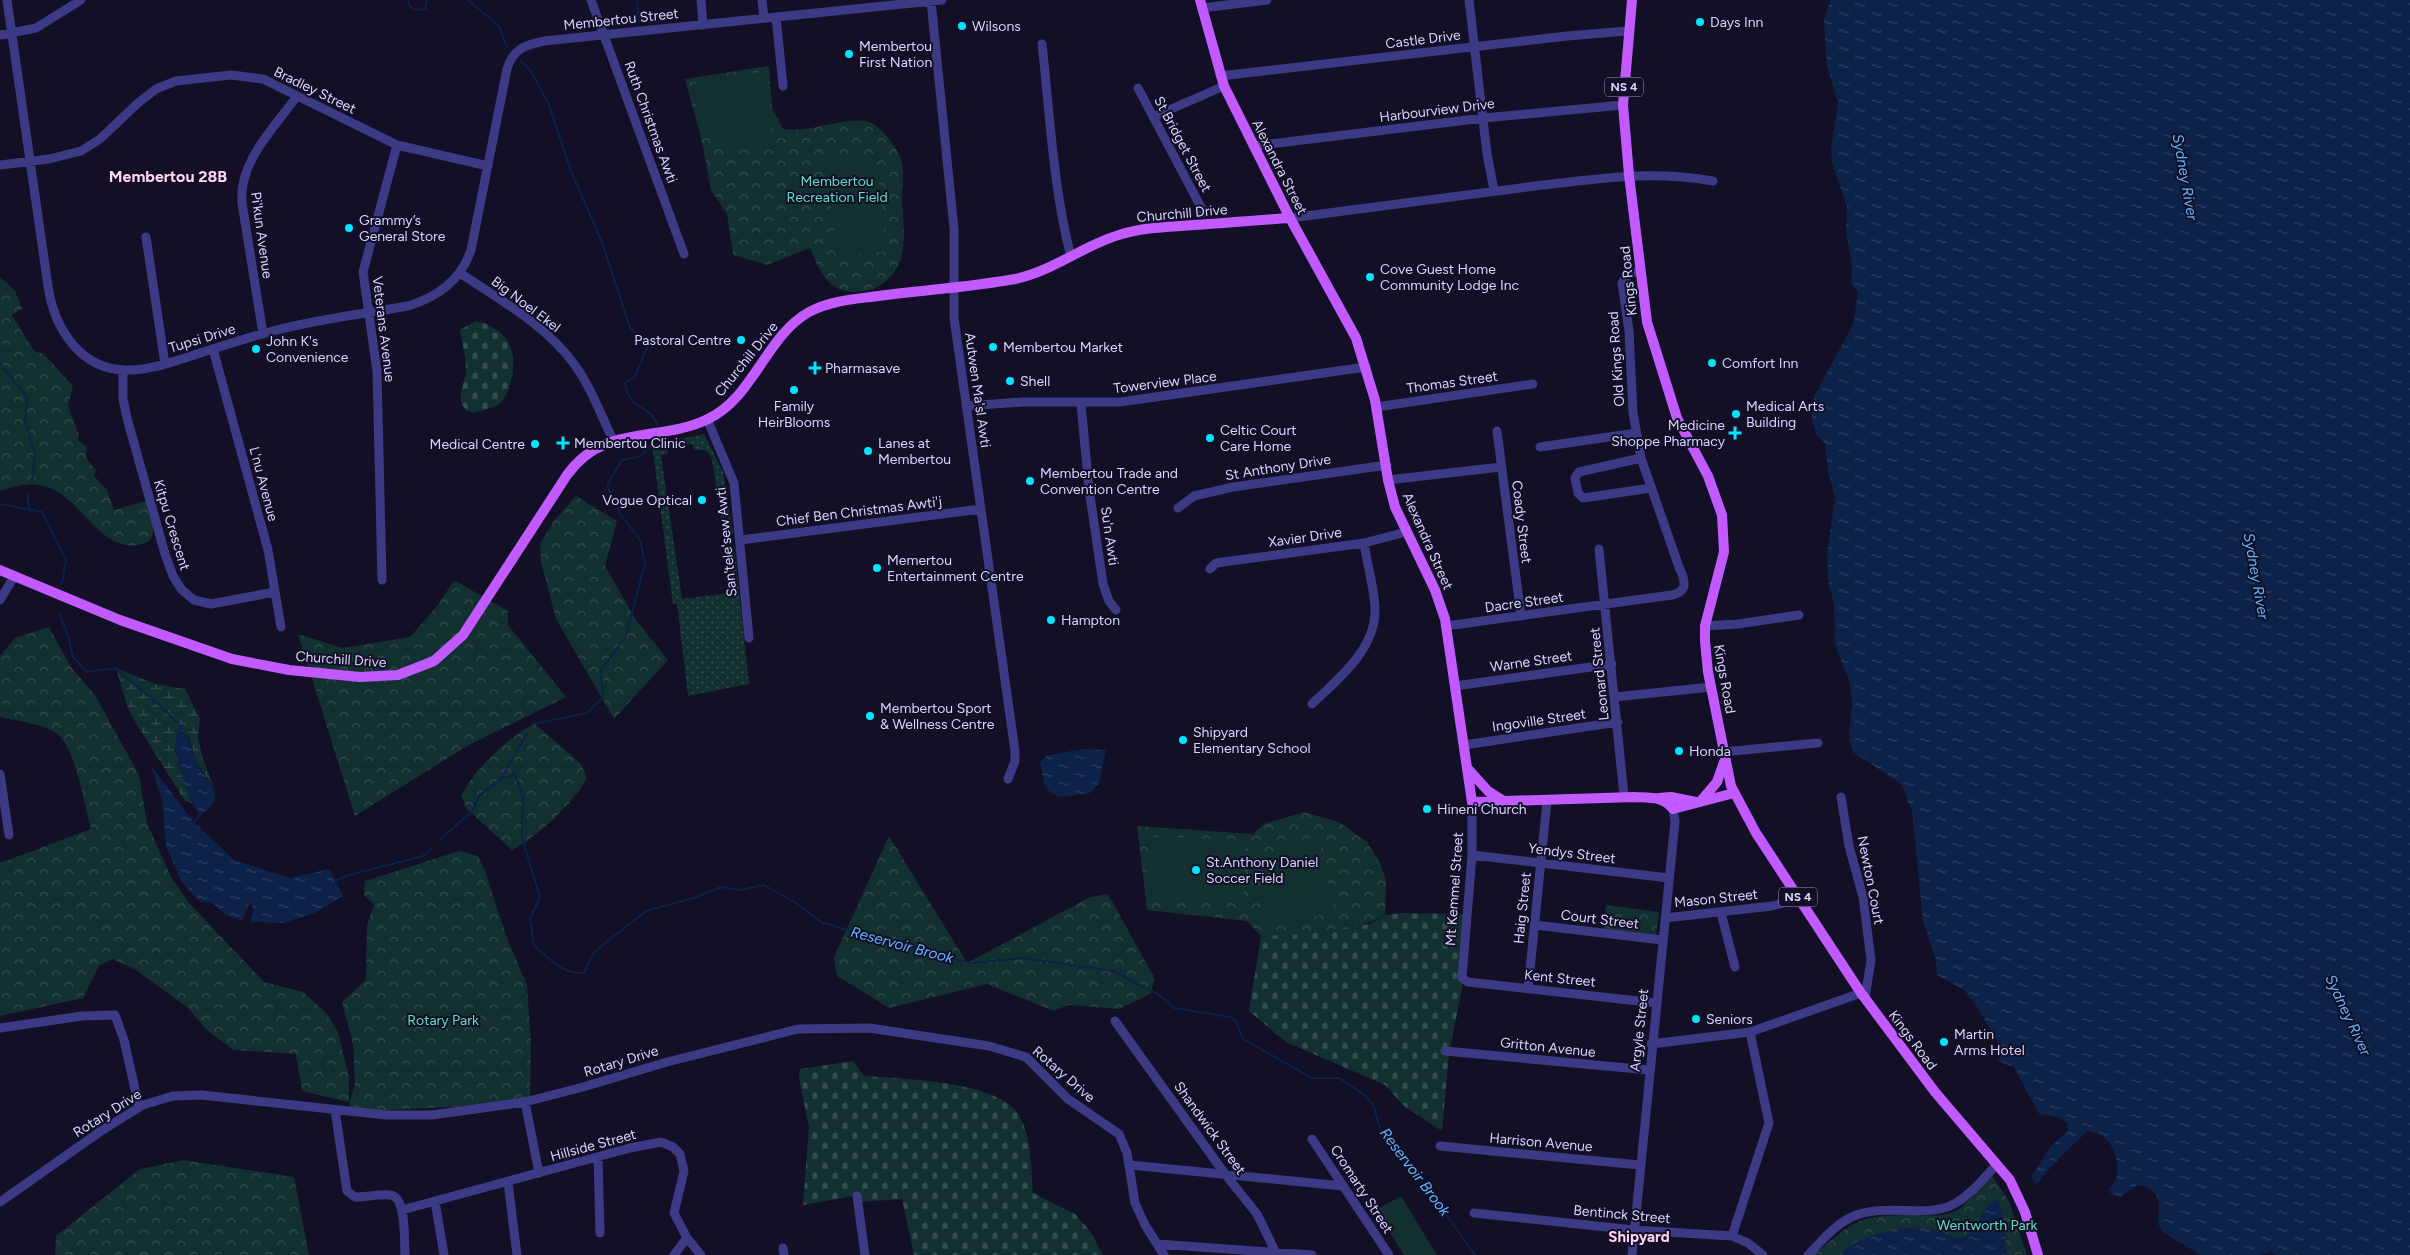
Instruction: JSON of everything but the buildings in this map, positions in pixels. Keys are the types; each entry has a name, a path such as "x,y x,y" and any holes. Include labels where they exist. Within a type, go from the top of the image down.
{"main road":[{"name":"Kings Road","path":"1632,0 1623,105 1628,175 1642,271 1647,322 1677,418 1708,476 1722,514 1724,552 1705,626 1706,657 1724,757 1734,794 1756,834 1863,996 1935,1092 2010,1180 2019,1197 2038,1255"},
{"name":"Alexandra Street","path":"1201,4 1224,86 1290,218 1354,334 1366,367 1376,407 1388,480 1395,507 1435,590 1446,626 1472,802"},
{"name":"Churchill Drive","path":"0,570 120,620 238,661 289,670 360,677 398,675 434,661 456,642 571,469 593,449 613,440 686,426 707,419 731,402 787,330 810,312 846,300 1016,278 1040,271 1106,239 1138,230 1290,218"},
{"path":"1698,802 1717,782 1724,757"},
{"path":"1468,769 1488,792 1506,802"},
{"path":"1658,798 1667,802 1673,808 1734,794"},
{"path":"1472,802 1547,801 1624,796 1671,797 1698,802"}],"street":[{"name":"Tupsi Drive","path":"7,0 49,297 57,322 69,341 96,362 123,370 137,370 164,364 263,334 408,306 427,300 442,290 460,273 473,243 507,69 514,54"},
{"path":"0,36 36,28 81,0"},
{"name":"Ruth Christmas Awti","path":"592,0 684,254"},
{"path":"701,0 703,25"},
{"path":"762,0 764,18"},
{"name":"Membertou Street","path":"514,54 526,46 536,43 605,34 776,17 868,4 942,0"},
{"path":"1201,4 1267,0"},
{"path":"1469,0 1494,190"},
{"name":"Autwen Ma'sl Awti","path":"931,1 954,230 954,318 1015,751 1015,761 1008,779"},
{"path":"776,17 783,86"},
{"name":"Castle Drive","path":"1220,76 1476,46 1628,31"},
{"path":"1042,44 1059,197 1071,257"},
{"name":"Bradley Street","path":"0,165 72,154 90,146 108,133 146,95 161,86 176,81 230,74 252,76 274,84 397,145 488,166"},
{"path":"1153,117 1224,86"},
{"name":"St Bridget Street","path":"1138,88 1204,213"},
{"name":"Pi'kun Avenue","path":"263,334 242,203 242,184 251,160 297,96"},
{"name":"Harbourview Drive","path":"1254,146 1484,118 1623,105"},
{"name":"Veterans Avenue","path":"382,580 377,370 363,267 397,145"},
{"name":"Churchill Drive","path":"1290,218 1494,190 1628,175 1674,175 1713,181"},
{"path":"146,237 164,364"},
{"name":"Old Kings Road","path":"1605,604 1677,594 1685,587 1685,578 1679,567 1641,458 1636,433 1631,395 1629,324 1622,284 1626,276 1642,271"},
{"name":"Big Noel Ekel","path":"460,273 540,329 565,352 583,377 613,440"},
{"name":"L'nu Avenue","path":"213,349 268,550 281,627"},
{"name":"Towerview Place","path":"966,406 1023,402 1081,404 1150,399 1366,367"},
{"name":"Kitpu Crescent","path":"123,370 123,398 126,418 165,554 178,586 194,600 211,604 275,592"},
{"name":"Thomas Street","path":"1376,407 1533,384"},
{"name":"Su'n Awti","path":"1081,404 1089,488 1103,584 1109,601 1116,610"},
{"name":"San'tele'sew Awti","path":"707,419 733,476 749,638"},
{"name":"Coady Street","path":"1497,431 1521,616"},
{"path":"1540,447 1636,433"},
{"path":"1641,458 1579,472 1575,478 1578,493 1583,498 1651,488"},
{"name":"St Anthony Drive","path":"1178,508 1194,496 1233,487 1387,465"},
{"path":"1388,480 1501,467"},
{"name":"Chief Ben Christmas Awti'j","path":"740,540 981,509"},
{"name":"Xavier Drive","path":"1210,569 1216,564 1364,543 1406,532"},
{"path":"1312,704 1345,673 1355,660 1372,624 1375,612 1364,543"},
{"name":"Leonard Street","path":"1599,549 1616,697 1624,796"},
{"path":"0,600 14,577"},
{"name":"Dacre Street","path":"1446,626 1605,604"},
{"path":"1705,626 1738,624 1799,615"},
{"name":"Warne Street","path":"1455,686 1612,664"},
{"path":"1616,697 1711,687"},
{"name":"Ingoville Street","path":"1464,745 1618,722"},
{"path":"1724,757 1818,743"},
{"path":"0,774 9,835"},
{"name":"Newton Court","path":"1841,797 1865,914 1871,960 1863,996"},
{"name":"Haig Street","path":"1528,989 1547,801"},
{"name":"Mt Kemmel Street","path":"1462,978 1472,855 1472,802"},
{"name":"Argyle Street","path":"1632,1255 1651,1044 1675,821 1673,808"},
{"name":"Yendys Street","path":"1472,855 1669,878"},
{"name":"Mason Street","path":"1665,918 1772,906 1799,899"},
{"path":"1721,913 1735,967"},
{"name":"Court Street","path":"1535,925 1662,940"},
{"name":"Kent Street","path":"1462,978 1468,982 1656,1003"},
{"path":"1651,1044 1750,1032 1863,996"},
{"path":"0,1028 82,1016 115,1015 124,1040 139,1107"},
{"name":"Shandwick Street","path":"1115,1021 1225,1174 1257,1214 1276,1253"},
{"name":"Rotary Drive","path":"0,1202 101,1131 139,1107 167,1097 194,1094 406,1116 525,1102 781,1032 842,1028 895,1031 999,1048 1026,1057 1068,1099 1117,1132 1125,1144 1135,1203 1164,1255"},
{"path":"1732,1236 1769,1123 1750,1032"},
{"name":"Gritton Avenue","path":"1445,1051 1649,1070"},
{"path":"525,1102 539,1174"},
{"path":"335,1110 349,1194 355,1197 394,1196 400,1202 405,1255"},
{"name":"Cromarty Street","path":"1312,1139 1389,1255"},
{"name":"Hillside Street","path":"402,1210 657,1142 668,1144 682,1156 684,1168 674,1213 687,1238 701,1255"},
{"name":"Harrison Avenue","path":"1440,1146 1640,1164"},
{"path":"598,1158 600,1234"},
{"path":"1808,1255 1846,1220 1860,1214 1878,1210 1934,1210 1950,1206 1963,1198 1997,1164"},
{"path":"1130,1165 1343,1186"},
{"path":"508,1182 517,1255"},
{"path":"857,1196 865,1255"},
{"path":"435,1201 444,1255"},
{"name":"Bentinck Street","path":"1474,1213 1634,1230 1732,1236 1748,1243 1763,1255"},
{"path":"674,1255 687,1238"},
{"path":"1157,1244 1200,1252 1312,1255"}],"green space":[{"name":"Membertou Recreation Field","path":"769,66 772,108 783,129 804,129 860,120 874,124 884,132 899,154 903,168 903,249 893,274 879,286 863,292 845,291 837,288 825,278 810,248 767,265 733,255 727,214 711,190 701,138 685,79"},
{"path":"762,72 768,76 772,144 740,145 726,142 714,136 705,126 699,114 695,100 696,82"},
{"path":"876,154 886,251 837,256 825,161"},
{"path":"0,277 15,291 22,309 12,315 34,351 44,354 73,386 68,406 79,435 78,440 87,447 86,458 96,470 94,476 107,490 114,510 146,501 153,526 152,537 148,541 142,544 128,545 116,542 94,526 74,505 52,489 39,485 26,485 0,491"},
{"path":"476,321 494,328 502,334 511,348 513,365 511,383 504,399 496,406 472,412 466,410 461,400 466,369 460,330"},
{"path":"704,434 723,472 733,533 724,536 722,525 729,524 728,517 721,518 712,460 709,454 703,450 695,450 692,444 667,448 668,454 661,455 682,599 730,593 731,584 725,547 734,546 749,684 688,696 677,604 673,604 652,445"},
{"path":"576,496 617,521 605,566 636,620 668,660 614,719 556,619 541,562 540,544 553,522"},
{"path":"454,580 508,611 508,625 566,697 467,746 355,816 298,634 342,648 410,637 439,604"},
{"path":"49,627 71,667 95,695 139,775 147,823 171,877 189,903 264,982 303,992 326,1013 338,1032 349,1077 349,1102 302,1091 296,1054 233,1050 207,1030 188,1008 136,970 113,959 99,966 83,998 0,1016 0,863 91,829 74,763 63,740 56,733 43,727 0,717 0,656 15,638"},
{"path":"116,668 155,684 185,689 200,719 198,737 203,759 214,788 197,763 189,738 181,728 175,751 192,803 185,801 128,708"},
{"path":"535,724 581,764 587,778 573,798 554,818 532,837 512,850 467,809 461,796 474,776 493,755 515,736"},
{"path":"1304,812 1339,822 1367,842 1380,863 1386,880 1385,915 1341,930 1308,934 1261,936 1247,921 1147,910 1137,826 1253,834 1264,824"},
{"path":"889,836 967,963 1090,897 1108,894 1155,979 1150,994 1119,1009 1068,1005 1054,1011 987,984 889,1008 837,976 834,957"},
{"path":"1318,836 1335,913 1266,923 1259,896 1264,872 1273,856 1294,842"},
{"name":"St.Anthony Daniel Soccer Field","path":"1149,837 1246,840 1243,902 1146,899"},
{"name":"Rotary Park","path":"459,851 478,856 485,871 507,938 527,985 531,1042 530,1103 347,1112 355,1083 353,1044 342,1002 366,980 367,925 374,905 364,895 365,881"},
{"path":"1606,905 1659,912 1656,935 1604,929"},
{"path":"1401,913 1469,914 1464,978 1449,1054 1442,1131 1404,1106 1385,1085 1286,1042 1249,1011 1261,936 1301,934 1370,924 1385,915"},
{"path":"853,1061 864,1076 949,1084 993,1095 1009,1105 1020,1117 1027,1135 1033,1193 1075,1214 1090,1231 1103,1255 914,1255 902,1199 860,1202 859,1195 803,1205 809,1127 799,1079 800,1069"},
{"path":"184,1160 294,1177 309,1255 55,1255 56,1236 140,1169"},
{"name":"Wentworth Park","path":"1992,1176 2009,1201 2027,1255 1814,1255 1850,1227 1870,1218 1896,1215 1949,1214 1964,1205 1982,1184"},
{"path":"1401,1196 1437,1255 1404,1255 1376,1210"}],"water":[{"name":"Sydney River","path":"1831,0 2410,0 2410,1255 2276,1255 2271,1252 2260,1255 2201,1255 2164,1233 2158,1224 2159,1201 2155,1193 2146,1186 2136,1186 2120,1197 2111,1194 2109,1189 2117,1175 2115,1153 2112,1146 2102,1136 2088,1131 2049,1169 2037,1184 2031,1177 2051,1146 2068,1131 2068,1124 2061,1118 2039,1114 2014,1067 2000,1062 1998,1059 2003,1051 1976,1005 1964,990 1937,975 1935,958 1923,921 1912,810 1901,784 1853,752 1849,740 1852,702 1850,684 1835,644 1834,604 1829,585 1827,555 1835,497 1828,471 1825,444 1816,434 1812,419 1814,396 1853,325 1858,292 1851,283 1852,266 1846,231 1847,207 1832,162 1831,150 1838,102 1827,67 1824,18"},
{"path":"181,727 189,740 197,763 214,790 214,802 200,815 184,784 177,758 177,735"},
{"path":"1081,749 1106,750 1099,783 1090,793 1058,797 1045,788 1040,763 1046,756"},
{"path":"151,766 194,822 234,860 290,878 330,869 343,896 317,912 284,923 250,922 254,909 250,902 242,920 228,916 212,904 200,902 181,881 166,846 162,799"},
{"path":"1998,1200 2003,1215 2007,1255 1840,1255 1855,1243 1866,1238 1904,1228 1929,1229 1962,1238 1972,1230 1988,1206"}],"waterway":[{"path":"408,0 409,6 415,10 425,9 427,0"},
{"path":"468,0 499,26 507,47"},
{"path":"637,0 639,22"},
{"path":"521,61 531,71 549,105 571,171 603,245 630,328 648,345 635,376 625,383 631,399 650,414 657,424"},
{"path":"0,363 28,399 25,419 35,455 32,482"},
{"path":"533,724 587,713 603,697 601,670 626,636 645,563 640,540 621,515 607,485 622,460 641,456 649,447"},
{"path":"28,495 29,510"},
{"name":"Reservoir Brook","path":"0,504 42,512 66,560 62,583"},
{"name":"Reservoir Brook","path":"59,613 68,636 73,657 87,672 116,668 166,711 181,727"},
{"path":"500,780 527,733"},
{"name":"Reservoir Brook","path":"440,840 471,812 480,795 500,780 515,774 523,796 522,838 540,897 530,919 534,945 556,965 568,971 584,973 594,952 646,911 697,897 721,887 741,890 764,885 796,903 821,922 927,955 973,963 1023,958 1113,971 1159,995 1174,1008 1230,1017 1236,1021 1243,1039 1312,1078 1339,1078 1365,1095 1374,1107 1381,1132 1427,1188 1475,1255"},
{"name":"Reservoir Brook","path":"194,822 200,815"},
{"name":"Reservoir Brook","path":"335,881 349,875 423,856 432,848"}],"place":[{"name":"Days Inn","path":"1700,22"},
{"name":"Wilsons","path":"962,26"},
{"name":"Membertou First Nation","path":"849,54"},
{"name":"Grammy’s General Store","path":"349,228"},
{"name":"Cove Guest Home Community Lodge Inc","path":"1370,277"},
{"name":"Pastoral Centre","path":"741,340"},
{"name":"Membertou Market","path":"993,347"},
{"name":"John K's Convenience","path":"256,349"},
{"name":"Comfort Inn","path":"1712,363"},
{"name":"Pharmasave","path":"815,368"},
{"name":"Shell","path":"1010,381"},
{"name":"Family HeirBlooms","path":"794,390"},
{"name":"Medical Arts Building","path":"1736,414"},
{"name":"Medicine Shoppe Pharmacy","path":"1735,433"},
{"name":"Celtic Court Care Home","path":"1210,438"},
{"name":"Membertou Clinic","path":"563,443"},
{"name":"Medical Centre","path":"535,444"},
{"name":"Lanes at Membertou","path":"868,451"},
{"name":"Membertou Trade and Convention Centre","path":"1030,481"},
{"name":"Vogue Optical","path":"702,500"},
{"name":"Memertou Entertainment Centre","path":"877,568"},
{"name":"Hampton","path":"1051,620"},
{"name":"Membertou Sport & Wellness Centre","path":"870,716"},
{"name":"Shipyard Elementary School","path":"1183,740"},
{"name":"Honda","path":"1679,751"},
{"name":"Hineni Church","path":"1427,809"},
{"name":"St.Anthony Daniel Soccer Field","path":"1196,870"},
{"name":"Seniors","path":"1696,1019"},
{"name":"Martin Arms Hotel","path":"1944,1042"}],"district":[{"name":"Membertou 28B","path":"168,176"},
{"name":"Shipyard","path":"1639,1237"}]}
